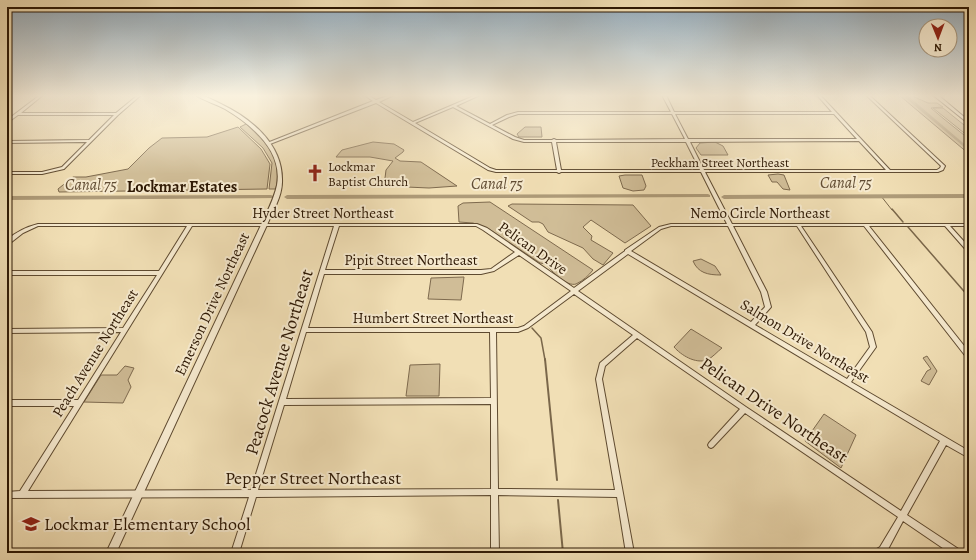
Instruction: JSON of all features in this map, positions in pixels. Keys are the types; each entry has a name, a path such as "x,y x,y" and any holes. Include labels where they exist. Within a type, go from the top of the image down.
{"street":[{"path":"7,173 42,173 56,171 63,168 110,121"},
{"name":"Emerson Drive Northeast","path":"111,553 277,195 280,180 276,156 269,143 245,121"},
{"path":"269,143 327,121"},
{"path":"410,121 413,123 417,121"},
{"path":"482,121 514,138 524,141 860,140"},
{"path":"490,125 498,121"},
{"path":"677,121 766,298 768,307 752,325"},
{"path":"842,121 889,171"},
{"name":"Peckham Street Northeast","path":"413,123 489,169 496,171 938,171 942,169 943,166 895,121"},
{"path":"554,140 560,172"},
{"path":"7,142 90,141"},
{"name":"Peacock Avenue Northeast","path":"235,553 337,225"},
{"name":"Nemo Circle Northeast","path":"573,292 659,228 671,225 969,225"},
{"path":"798,225 869,332 873,347 848,382"},
{"path":"865,225 969,356"},
{"path":"946,225 969,250"},
{"name":"Hyder Street Northeast","path":"7,243 17,233 25,229 38,226 477,226"},
{"name":"Peach Avenue Northeast","path":"22,495 190,226"},
{"name":"Pelican Drive","path":"477,226 485,229 573,292"},
{"name":"Salmon Drive Northeast","path":"627,251 969,455"},
{"name":"Pipit Street Northeast","path":"322,272 481,272 492,270 518,253"},
{"path":"7,273 160,273"},
{"name":"Humbert Street Northeast","path":"304,330 517,330 526,327 573,292"},
{"name":"Pelican Drive Northeast","path":"573,292 957,553"},
{"path":"7,331 125,330"},
{"path":"493,330 495,553"},
{"path":"630,553 598,379 602,366 638,335"},
{"path":"282,402 494,401"},
{"path":"7,403 80,403"},
{"path":"711,445 744,409"},
{"path":"878,553 883,550 904,516 944,440"},
{"name":"Pepper Street Northeast","path":"7,495 495,492 619,494"}],"shaded area":[{"path":"930,121 947,121 969,139 969,154"},
{"path":"949,121 959,121 969,129 969,137"},
{"path":"246,124 261,138 272,152 277,169 276,189 269,189 272,163 263,148 240,127"},
{"path":"238,127 261,149 270,164 267,189 59,192 58,189 73,177 86,177 128,169 149,148 162,138 207,137"},
{"path":"525,127 541,127 542,137 519,137 517,134"},
{"path":"373,142 394,144 404,150 395,158 400,161 421,162 457,186 429,188 384,186 386,170 393,161 370,157 336,157 342,150"},
{"path":"715,142 723,146 728,155 701,155 696,148 700,143"},
{"path":"642,175 646,186 644,190 633,191 623,188 619,176"},
{"path":"768,175 784,175 790,190 783,189 777,182 772,182"},
{"path":"490,202 593,270 579,283 568,283 555,274 546,264 540,263 489,229 473,223 459,222 458,206 463,203"},
{"path":"512,204 633,205 651,226 625,243 591,220 583,227 592,236 591,240 613,253 603,265 593,259 583,248 548,232 543,224 539,222 532,222 508,206"},
{"path":"701,259 715,266 721,275 708,274 701,271 693,261"},
{"path":"464,277 461,300 428,299 431,278"},
{"path":"691,329 722,348 707,360 698,361 684,356 674,347"},
{"path":"927,356 937,371 929,385 921,381 927,371 931,369 923,358"},
{"path":"440,364 439,396 406,396 410,365"},
{"path":"125,366 134,368 128,380 131,387 123,403 84,402 101,375 117,375"},
{"path":"824,414 856,435 841,468 805,441"}],"waterway":[{"path":"935,121 969,150"},
{"name":"Canal 75","path":"287,197 708,196"},
{"path":"881,196 892,210"},
{"name":"Canal 75","path":"724,197 969,196"},
{"name":"Canal 75","path":"7,198 271,197"},
{"path":"892,209 903,222"},
{"path":"908,227 969,297"},
{"path":"532,328 541,338 545,360"},
{"path":"545,359 557,480"},
{"path":"558,500 563,553"}],"place":[{"name":"Lockmar Baptist Church","path":"315,173"},
{"name":"Lockmar Elementary School","path":"31,524"}],"district":[{"name":"Lockmar Estates","path":"182,187"}]}
